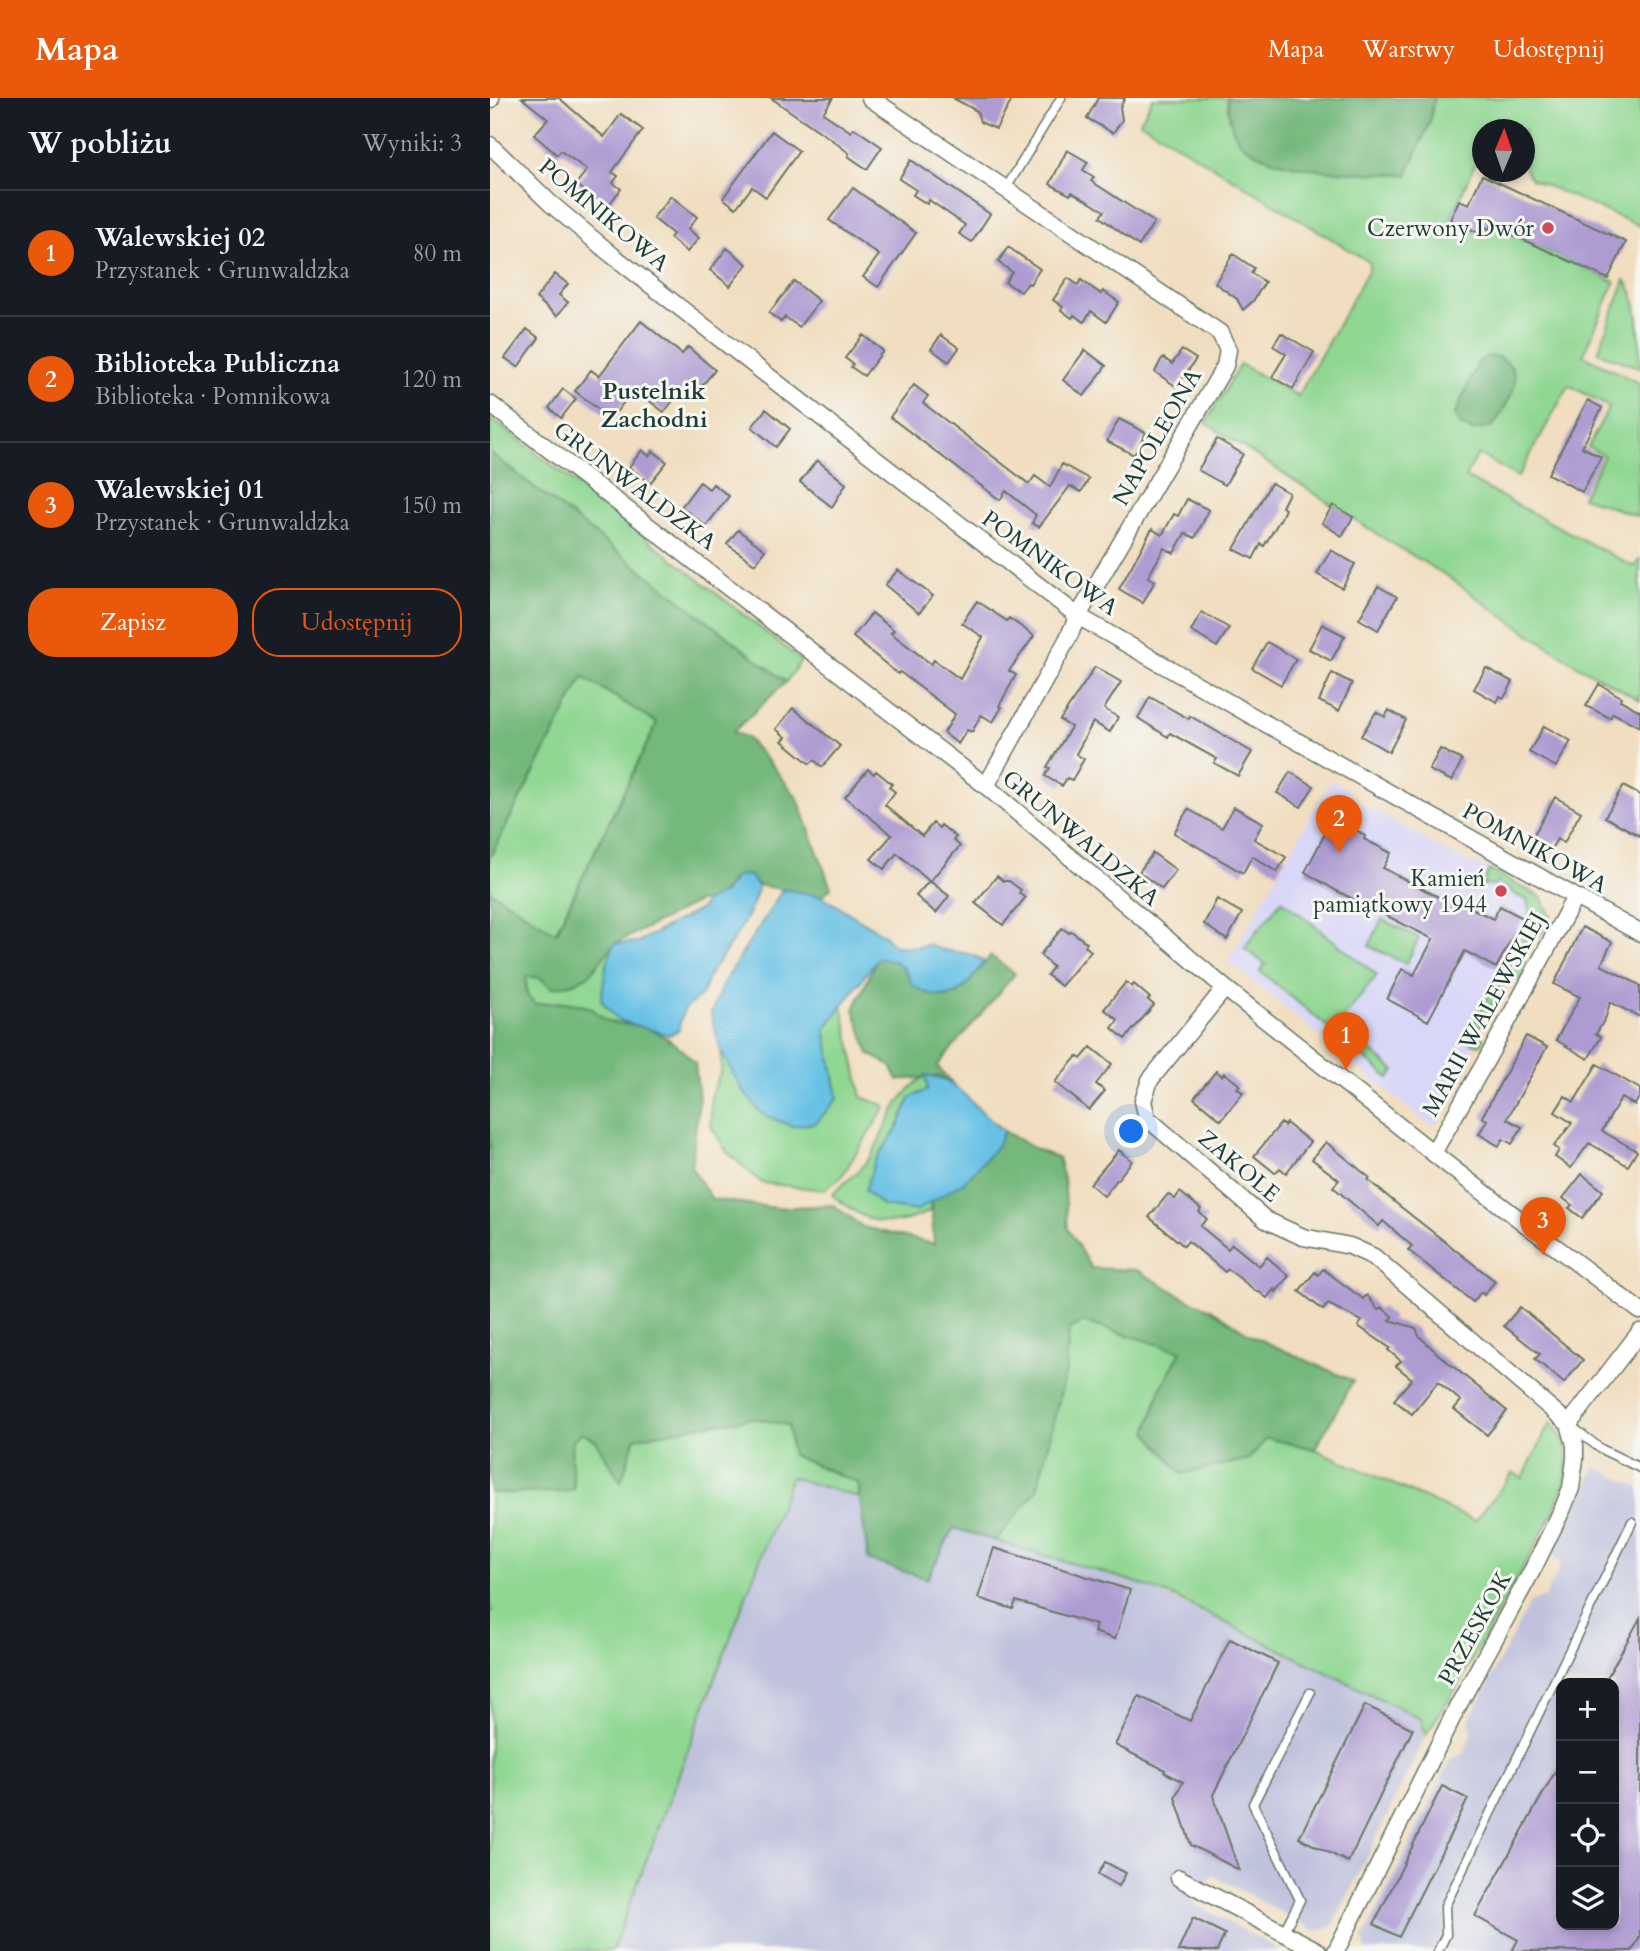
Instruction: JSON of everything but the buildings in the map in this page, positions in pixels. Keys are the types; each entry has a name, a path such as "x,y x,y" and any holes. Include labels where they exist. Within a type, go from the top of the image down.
{"street":[{"name":"NAPOLEONA","path":"870,98 1220,333 1228,350 1225,366 1078,616 1068,640 986,786"},
{"name":"POMNIKOWA","path":"490,145 550,203 612,255 1078,616 1640,933"},
{"name":"GRUNWALDZKA","path":"490,404 986,786 1224,988 1433,1153 1640,1311"},
{"name":"MARII WALEWSKIEJ","path":"1433,1153 1575,897"},
{"name":"ZAKOLE","path":"1224,988 1150,1080 1143,1101 1147,1118 1266,1220 1303,1237 1350,1246 1374,1257 1569,1424"},
{"path":"1569,1424 1640,1332"},
{"name":"PRZESKOK","path":"1336,1951 1460,1704 1563,1508 1571,1488 1575,1459 1575,1445 1569,1424"},
{"path":"1179,1878 1313,1950"}],"lane":[{"path":"1005,190 1061,98"},
{"path":"1569,1424 1601,1449 1640,1468"},
{"path":"1438,1951 1446,1935 1445,1906 1632,1522"},
{"path":"1283,1933 1300,1900 1253,1804 1310,1693"}],"shaded area":[{"path":"1331,780 1349,789 1350,797 1471,865 1477,863 1541,897 1551,916 1540,936 1532,931 1516,958 1476,1034 1484,1039 1481,1045 1474,1044 1467,1059 1470,1063 1437,1124 1429,1125 1228,961"},
{"path":"1596,1467 1640,1488 1640,1948 1638,1951 1366,1951 1363,1939 1452,1758 1464,1753 1472,1733 1469,1721 1529,1603 1545,1597 1561,1565 1553,1553"},
{"path":"791,1477 1132,1581 1225,1622 1422,1719 1426,1735 1333,1926 1316,1931 1212,1875 1208,1882 1184,1868 1196,1905 1282,1951 612,1951"}],"green space":[{"path":"1153,98 1227,98 1229,112 1429,124 1434,98 1640,98 1640,226 1535,181 1535,119 1472,119 1472,171 1450,220 1480,234 1484,227 1490,229 1492,225 1615,282 1583,355 1639,383 1637,516 1582,497 1604,456 1588,447 1609,407 1569,385 1518,477 1478,454 1465,477 1634,567 1640,559 1640,700 1580,667 1447,576 1380,536 1206,423 1240,364 1298,396 1369,269 1369,262 1140,122"},
{"path":"1227,98 1434,98 1429,124 1407,175 1342,172 1271,159 1253,151 1236,136 1230,120"},
{"path":"1625,280 1636,309 1640,368 1598,352"},
{"path":"1495,356 1513,370 1513,388 1505,408 1493,426 1473,431 1459,424 1455,414 1479,361"},
{"path":"490,418 801,660 786,682 490,453"},
{"path":"490,453 786,682 733,732 746,737 798,799 831,888 821,896 758,885 748,875 732,880 714,898 698,902 614,944 589,975 574,983 553,988 540,978 526,976 527,995 535,1004 576,1004 590,1008 611,1023 635,1025 653,1031 675,1044 695,1063 699,1100 691,1167 712,1199 776,1208 833,1205 863,1227 934,1244 931,1201 973,1172 990,1154 1004,1131 1035,1149 1058,1158 1064,1179 1068,1229 1091,1268 1137,1270 1185,1298 1211,1309 1252,1336 1353,1381 1315,1449 1267,1438 1249,1459 1182,1474 1147,1432 1160,1390 1181,1351 1084,1322 1069,1329 1066,1370 1037,1490 995,1541 954,1528 927,1579 868,1560 858,1483 792,1455 788,1425 754,1418 635,1438 621,1482 596,1441 582,1432 572,1441 574,1489 564,1492 490,1493 490,891 556,933 657,723 583,677 490,857"},
{"path":"583,677 657,723 555,933 490,891 490,857"},
{"path":"1489,870 1541,897 1551,916 1540,936 1532,931 1517,958 1530,965 1522,980 1509,973 1476,1033 1484,1039 1481,1045 1465,1038 1486,998 1506,971 1532,921 1527,900 1512,893 1512,890 1497,882 1494,886 1486,884 1481,888"},
{"path":"1282,900 1377,975 1339,1024 1395,1071 1389,1078 1260,971 1265,964 1244,948"},
{"path":"1382,919 1419,938 1406,964 1369,946"},
{"path":"614,944 606,967 618,1020 633,1025 606,1021 591,1008 566,1002 535,1004 527,995 526,976 540,978 589,975"},
{"path":"991,956 1015,974 937,1066 953,1084 939,1076 898,1080 891,1066 869,1054 854,1009 878,957 900,964 907,972 912,985 941,997 959,992"},
{"path":"842,1006 862,1097 886,1106 841,1177 824,1190 762,1183 727,1152 711,1126 711,1097 721,1070 721,1051 744,1092 838,1098 825,1029"},
{"path":"925,1076 928,1090 911,1097 897,1129 875,1161 915,1211 931,1201 930,1211 890,1223 867,1218 832,1195 871,1156 899,1102"},
{"path":"1084,1322 1181,1351 1160,1390 1267,1438 1315,1449 1475,1521 1513,1473 1523,1478 1550,1423 1559,1433 1565,1443 1567,1466 1553,1513 1461,1680 1426,1735 1421,1719 1174,1597 1132,1581 995,1541 1037,1489 1066,1370 1069,1329"},
{"path":"754,1418 788,1425 792,1455 858,1483 860,1498 791,1477 612,1951 490,1951 490,1613 493,1612 490,1606 490,1493 564,1492 574,1489 572,1441 582,1431 596,1441 621,1481 635,1438"}],"water":[{"path":"748,875 758,885 756,896 738,932 709,975 702,993 684,1011 679,1030 669,1035 618,1020 601,1000 606,967 614,944 638,942 701,909 706,901 724,893 736,876"},
{"path":"783,889 821,896 883,934 895,946 919,947 929,944 943,950 971,955 984,962 969,983 954,995 946,997 936,996 912,985 900,965 878,958 825,1029 838,1098 816,1123 791,1126 762,1114 744,1092 721,1051 711,1014 723,984"},
{"path":"925,1076 948,1082 1004,1131 997,1146 964,1182 916,1211 883,1206 865,1191 875,1161 897,1129 911,1097 928,1090"}],"place":[{"name":"Czerwony Dwór","path":"1548,228"},
{"name":"Biblioteka Publiczna","path":"1339,853"},
{"name":"Kamień pamiątkowy 1944","path":"1501,891"},
{"name":"Walewskiej 02","path":"1346,1070"},
{"name":"Walewskiej 01","path":"1543,1255"}],"district":[{"name":"Pustelnik Zachodni","path":"654,405"}]}
